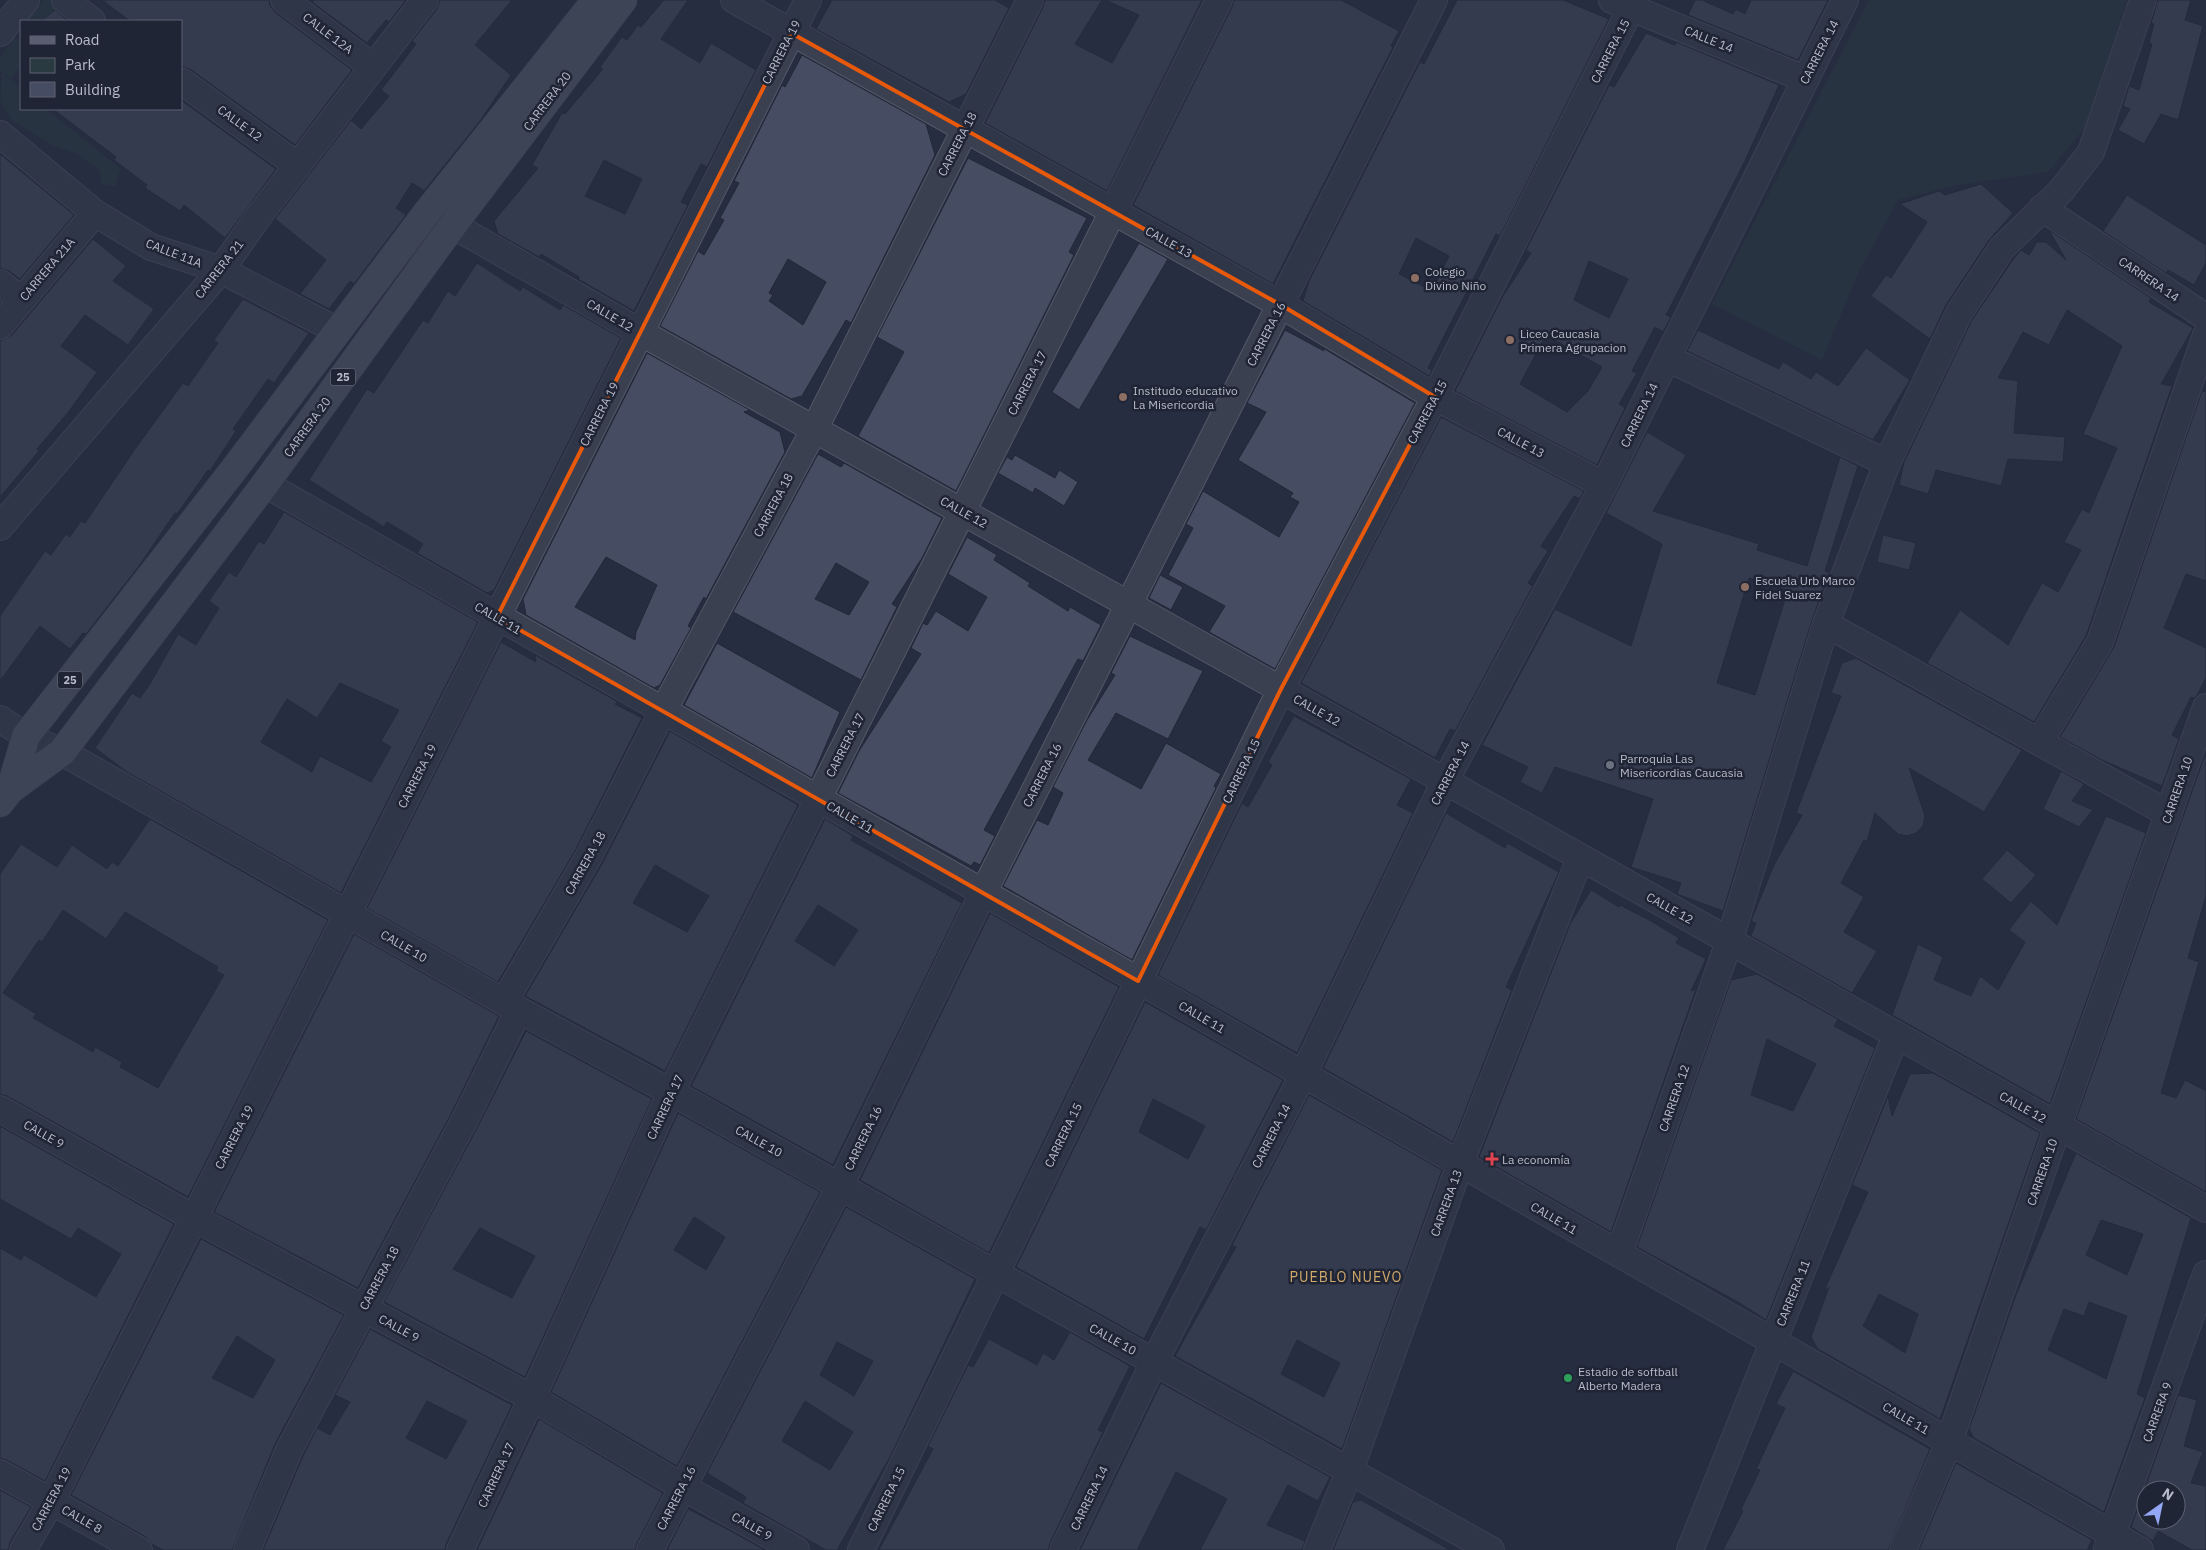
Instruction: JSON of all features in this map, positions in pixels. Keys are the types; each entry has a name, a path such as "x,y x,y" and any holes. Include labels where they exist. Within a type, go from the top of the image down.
{"main road":[{"name":"CARRERA 20","path":"5,796 26,736 235,468 428,211 596,0"},
{"name":"CARRERA 20","path":"5,796 62,752 265,484 453,225 623,0"}],"street":[{"path":"0,33 26,0"},
{"path":"65,0 91,20"},
{"name":"CALLE 12A","path":"284,0 372,67"},
{"name":"CARRERA 21","path":"0,528 221,270 258,217 425,0"},
{"name":"CALLE 13","path":"734,0 1280,304 1435,397 1604,485"},
{"name":"CARRERA 19","path":"23,1550 51,1502 808,0"},
{"name":"CARRERA 18","path":"247,1550 289,1450 362,1309 464,1121 511,1006 590,856 663,710 815,428 1030,0"},
{"name":"CARRERA 17","path":"460,1550 532,1398 671,1092 1218,0"},
{"name":"CARRERA 16","path":"650,1550 681,1486 840,1186 983,893 1434,0"},
{"name":"CARRERA 14","path":"1063,1550 1154,1362 1303,1075 1445,781 1604,485 1845,0"},
{"name":"CARRERA 12","path":"1618,1254 1729,942 1826,624 1887,463 1959,313 2002,248 2061,191 2091,152 2143,0"},
{"name":"CALLE 14","path":"1627,3 1805,79"},
{"name":"CARRERA 15","path":"861,1550 1281,689 1435,397 1627,3"},
{"name":"CALLE 12","path":"182,81 298,166"},
{"name":"CALLE 11A","path":"0,134 95,213 151,247 221,270 338,332"},
{"name":"CARRERA 14","path":"2042,208 2206,317"},
{"name":"CALLE 12","path":"428,211 640,332 815,428 2206,1209"},
{"name":"CARRERA 21A","path":"0,326 95,213"},
{"path":"0,284 20,300"},
{"path":"2040,741 2100,642 2206,335"},
{"path":"1667,358 1887,463"},
{"name":"CALLE 11","path":"265,484 1949,1442 2110,1542 2140,1550"},
{"path":"1826,624 2169,814"},
{"name":"CALLE 10","path":"0,719 26,736 62,752 511,1006 671,1092 1491,1550"},
{"name":"CARRERA 10","path":"1903,1550 1949,1442 2058,1126 2169,814 2203,725"},
{"name":"CARRERA 13","path":"1317,1550 1350,1470 1460,1164 1580,858"},
{"name":"CARRERA 11","path":"1690,1550 1896,1035"},
{"name":"CALLE 9","path":"0,1109 194,1218 532,1398 681,1486 796,1550"},
{"name":"CARRERA 9","path":"2110,1542 2206,1274"},
{"name":"CALLE 8","path":"0,1473 139,1550"}],"highlighted area":[{"path":"791,33 1281,305 1435,397 1281,689 1138,981 497,617"}],"green space":[{"path":"43,0 54,0 60,6 47,20 24,20"},
{"path":"1869,0 2127,0 2087,125 2048,172 1958,185 1898,200 1859,271 1822,360 1712,304"},
{"path":"14,38 20,40 20,66 11,79 0,71 0,58"},
{"path":"2,73 20,88 20,110 47,110 121,169 115,186 101,184 100,171 78,154 52,145 13,121 0,102"}],"building":[{"path":"102,0 269,0 270,6 275,12 352,70 295,145 190,69 182,66 182,20 129,20"},
{"path":"314,0 406,0 389,22 386,20 367,43 312,2"},
{"path":"440,0 512,0 475,45 511,75 480,121 424,191 412,183 396,208 406,215 354,284 350,281 329,309 300,294 326,260 275,219 351,120 361,129 389,96 381,90 416,44 412,41 437,9"},
{"path":"664,0 688,0 661,39 700,63 711,43 756,70 707,167 701,164 681,202 688,205 634,311 578,279 579,277 541,254 539,257 498,234 494,221 538,168 532,165 562,113 565,114 603,69 600,67 622,37 627,40 638,25 641,27","holes":["604,160 642,179 625,214 585,196"]},
{"path":"832,0 995,0 1009,8 966,94 949,102 816,29"},
{"path":"1045,0 1102,0 1075,44 1112,63 1139,15 1105,0 1202,0 1107,191 985,123"},
{"path":"1234,0 1341,0 1399,31 1391,46 1393,47 1273,284 1133,205"},
{"path":"1457,0 1563,0 1609,19 1500,236 1496,234 1428,368 1432,370 1429,376 1303,301 1309,281 1420,62 1424,64","holes":["1416,238 1449,256 1432,291 1399,274"]},
{"path":"1695,0 1702,0 1733,14 1736,9 1745,14 1751,0 1828,0 1798,60 1688,15"},
{"path":"2158,0 2191,0 2185,20 2203,26 2178,120 2161,114 2144,144 2118,130 2130,109 2123,106 2129,86 2139,90 2152,44 2149,43 2154,24 2151,23"},
{"path":"55,10 67,20 42,20"},
{"path":"1646,33 1675,45 1676,42 1779,85 1744,163 1666,315 1671,317 1663,332 1655,327 1632,371 1637,373 1619,404 1625,408 1597,465 1455,391 1503,296 1531,253 1526,250 1609,85 1614,87","holes":["1589,261 1628,279 1609,318 1574,300","1546,335 1602,367 1588,391 1567,412 1520,384"]},
{"path":"802,55 926,124 935,155 851,323 846,320 802,396 791,399 660,326 698,251 704,255 724,220 720,218 739,183 734,181 782,85 785,87","holes":["788,259 826,282 803,325 769,301 773,295 769,293"]},
{"path":"182,101 276,169 225,238 184,205 180,211 145,188 147,185 114,160 116,157 54,110 182,110"},
{"path":"0,154 74,215 20,279 9,271 0,268"},
{"path":"968,158 1087,218 1069,252 1074,255 956,491 858,436 904,352 877,337"},
{"path":"1981,184 2013,213 1989,240 1946,305 1930,339 1871,296 1886,275 1891,278 1927,222 1900,204 1939,191 1945,195"},
{"path":"2127,195 2206,245 2206,263 2194,285 2168,270 2166,273 2103,231"},
{"path":"2049,230 2151,298 2149,302 2193,328 2161,384 2172,386 2086,636 2034,722 1927,663 1960,610 2008,645 2042,583 2058,592 2081,550 2064,542 2082,509 2089,513 2117,448 2083,434 2122,346 2067,310 2049,345 2023,332 1998,378 2018,381 2014,433 2065,437 2063,462 2008,459 2001,486 1936,470 1928,494 1899,485 1904,462 1972,320 2014,258 2021,250 2029,255 2037,242 2046,242 2066,260"},
{"path":"93,239 126,266 113,281 154,309 128,345 85,315 61,346 97,372 70,410 37,449 39,451 0,497 0,341 11,336"},
{"path":"1139,243 1168,259 1079,410 1052,392"},
{"path":"477,263 520,291 523,287 560,310 563,305 621,338 494,590 487,593 417,553 423,544 387,522 384,527 309,480 367,389 374,393 423,320 428,323 448,291 455,296"},
{"path":"243,299 309,333 274,383 268,379 233,429 236,431 210,471 208,470 177,514 175,513 139,566 86,634 83,633 70,649 40,626 0,681 0,616 45,551 51,555 66,534 70,537 81,521 85,523 183,383 188,386 218,343 214,340"},
{"path":"1285,330 1324,351 1323,348 1415,403 1275,669 1209,632 1225,606 1168,575 1193,528 1186,524 1203,491 1279,537 1299,502 1290,497 1293,493 1238,460 1266,412 1247,403"},
{"path":"1698,330 1779,369 1783,362 1811,379 1816,372 1838,386 1866,348 1910,380 1873,440 1687,351"},
{"path":"647,353 750,410 744,412 780,432 785,452 706,599 704,597 688,626 691,628 660,685 654,688 526,615 523,599","holes":["606,557 657,585 636,632 635,640 575,607"]},
{"path":"2202,391 2206,392 2206,581 2186,574 2164,628 2206,648 2206,678 2197,695 2194,698 2191,697 2172,735 2179,739 2162,786 2102,760 2060,737 2114,647"},
{"path":"1441,417 1584,491 1580,499 1574,496 1541,546 1548,551 1528,583 1533,586 1455,731 1450,729 1435,758 1301,683"},
{"path":"1647,432 1686,455 1653,511 1759,544 1757,550 1807,566 1840,457 1858,466 1825,571 1829,573 1812,620 1723,911 1677,894 1681,883 1631,867 1653,799 1555,767 1542,793 1520,782 1528,767 1482,745 1555,609 1631,646 1662,544 1606,513","holes":["1749,578 1788,590 1755,695 1717,683"]},
{"path":"818,454 841,467 844,463 942,518 922,558 892,604 897,607 861,680 733,612","holes":["836,563 869,582 849,615 815,599"]},
{"path":"1015,455 1055,478 1059,470 1078,482 1064,506 1035,488 1033,493 998,473 1007,457 1012,460"},
{"path":"284,512 478,622 341,893 127,772 95,748 132,693 140,698 178,634 196,645 219,608 209,601 229,572 236,577 259,541 264,544","holes":["340,683 399,710 381,741 391,747 371,782 320,756 312,772 261,742 287,699 317,718"]},
{"path":"1883,535 1916,543 1909,570 1877,562"},
{"path":"967,537 997,555 994,560 1030,583 1028,586 1068,611 1070,607 1101,625 1083,661 1078,659 984,830 995,836 980,865 974,862 971,866 838,793 859,751 921,654 911,648 923,623 927,625 936,611 968,631 987,597 948,574"},
{"path":"1160,575 1183,587 1171,610 1149,598"},
{"path":"1130,636 1203,671 1168,739 1116,713 1088,760 1141,789 1166,743 1221,774 1214,786 1216,788 1132,960 1003,886 1037,820 1048,825 1063,793 1053,787 1087,720 1115,675 1111,673"},
{"path":"501,642 536,662 535,655 618,702 615,704 642,718 576,849 498,982 367,908"},
{"path":"717,643 840,712 812,778 684,705"},
{"path":"1856,658 2022,750 1984,812 1909,768 1925,816 1923,826 1916,833 1907,836 1898,834 1875,813 1867,841 1864,840 1841,883 1864,897 1844,932 1877,951 1852,993 1751,936 1756,923 1751,921 1774,865 1802,815 1796,813 1841,696 1831,693 1842,663"},
{"path":"1294,716 1411,779 1397,805 1413,813 1297,1053 1158,975 1242,803 1248,807 1272,765 1268,762"},
{"path":"670,731 798,805 665,1071 525,996 602,864","holes":["655,865 709,896 687,932 633,903"]},
{"path":"2206,752 2206,896 2188,958 2199,962 2161,1093 2176,1098 2185,1080 2206,1091 2206,1192 2076,1119"},
{"path":"2061,771 2084,784 2072,801 2093,810 2079,827 2043,809"},
{"path":"1446,813 1505,848 1507,843 1559,872 1506,987 1512,990 1453,1142 1323,1068"},
{"path":"2106,816 2146,833 2050,1104 1892,1015 1918,944 1943,957 1934,980 1971,996 1980,976 1998,990 2025,942 2009,930 2031,901 2057,925"},
{"path":"150,819 328,920 188,1197 7,1096 0,1094 0,874 21,844 57,867 72,845 107,869 112,862 118,866","holes":["63,910 106,939 125,912 218,967 216,971 224,975 158,1088 120,1067 122,1062 95,1047 93,1052 33,1018 36,1014 3,993 39,940 42,942"]},
{"path":"825,819 853,836 851,840 962,903 833,1165 691,1086","holes":["818,905 858,930 834,966 795,941"]},
{"path":"2007,850 2036,875 2011,903 1982,879"},
{"path":"1591,890 1619,907 1620,905 1651,921 1679,938 1676,943 1706,959 1691,991 1696,989 1611,1232 1479,1157 1570,924"},
{"path":"990,913 1119,987 989,1253 860,1180"},
{"path":"354,934 499,1016 451,1114 358,1288 214,1212"},
{"path":"1757,974 1838,1019 1834,1026 1875,1048 1766,1320 1738,1302 1637,1247 1731,980","holes":["1767,1039 1816,1064 1793,1111 1751,1095"]},
{"path":"1145,1002 1283,1080 1206,1230 1200,1227 1144,1339 1016,1267","holes":["1153,1099 1205,1126 1188,1159 1139,1132"]},
{"path":"526,1031 652,1099 525,1377 384,1302 477,1128","holes":["480,1228 535,1256 512,1298 453,1269"]},
{"path":"1933,1073 2040,1133 1940,1419 1818,1349 1811,1337 1829,1287 1824,1291 1868,1192 1852,1185 1888,1096 1892,1116 1910,1074","holes":["1879,1294 1918,1314 1905,1353 1863,1326"]},
{"path":"1309,1095 1442,1170 1342,1449 1175,1356 1236,1247 1232,1245","holes":["1297,1340 1340,1363 1324,1397 1281,1374"]},
{"path":"678,1113 820,1192 677,1466 551,1392","holes":["694,1217 725,1237 706,1270 674,1250"]},
{"path":"0,1126 174,1224 45,1481 0,1458 0,1248 21,1260 24,1255 96,1297 121,1254 78,1228 71,1239 0,1199"},
{"path":"2076,1153 2191,1218 2137,1394 2145,1398 2104,1512 1974,1438 1969,1429 2016,1295","holes":["2101,1220 2143,1234 2127,1275 2086,1255","2089,1302 2127,1316 2106,1379 2048,1350 2064,1309 2084,1316"]},
{"path":"846,1207 975,1279 890,1457 837,1550 826,1550 743,1503 746,1497 707,1473","holes":["837,1342 873,1361 854,1396 820,1375","805,1401 853,1432 830,1470 782,1441"]},
{"path":"201,1239 344,1315 275,1444 232,1550 163,1550 152,1544 146,1537 71,1495","holes":["237,1336 275,1360 253,1398 212,1378"]},
{"path":"370,1329 512,1405 446,1544 445,1550 263,1550 317,1428 330,1435 350,1402 335,1395","holes":["427,1401 467,1421 446,1459 406,1438"]},
{"path":"1070,1332 1130,1366 1098,1430 1103,1432 1048,1550 879,1550 933,1449 928,1446 968,1365 973,1367 989,1339 1037,1365 1043,1353 1054,1360"},
{"path":"1793,1371 1930,1449 1888,1550 1723,1550 1743,1511 1741,1509 1760,1470 1756,1469 1785,1408 1776,1404"},
{"path":"1161,1383 1330,1477 1318,1501 1288,1485 1267,1525 1305,1541 1302,1550 1200,1550 1227,1499 1176,1472 1137,1550 1080,1550"},
{"path":"2178,1395 2197,1400 2184,1446 2203,1452 2191,1483 2206,1486 2206,1550 2192,1550 2158,1531 2153,1541 2131,1527 2136,1513 2136,1530 2186,1530 2186,1480 2148,1480"},
{"path":"539,1419 663,1493 635,1550 477,1550"},
{"path":"1956,1463 2092,1540 2087,1550 1919,1550"},
{"path":"0,1490 31,1507 10,1542 8,1550 0,1550"},
{"path":"1361,1500 1450,1550 1333,1550 1353,1502"},
{"path":"688,1509 727,1529 765,1550 667,1550"}],"place":[{"name":"Colegio Divino Niño","path":"1415,278"},
{"name":"Liceo Caucasia Primera Agrupacion","path":"1510,340"},
{"name":"Institudo educativo La Misericordia","path":"1123,397"},
{"name":"Escuela Urb Marco Fidel Suarez","path":"1745,587"},
{"name":"Parroquia Las Misericordias Caucasia","path":"1610,765"},
{"name":"La economía","path":"1492,1159"},
{"name":"Estadio de softball Alberto Madera","path":"1568,1378"}],"district":[{"name":"PUEBLO NUEVO","path":"1346,1277"}]}
